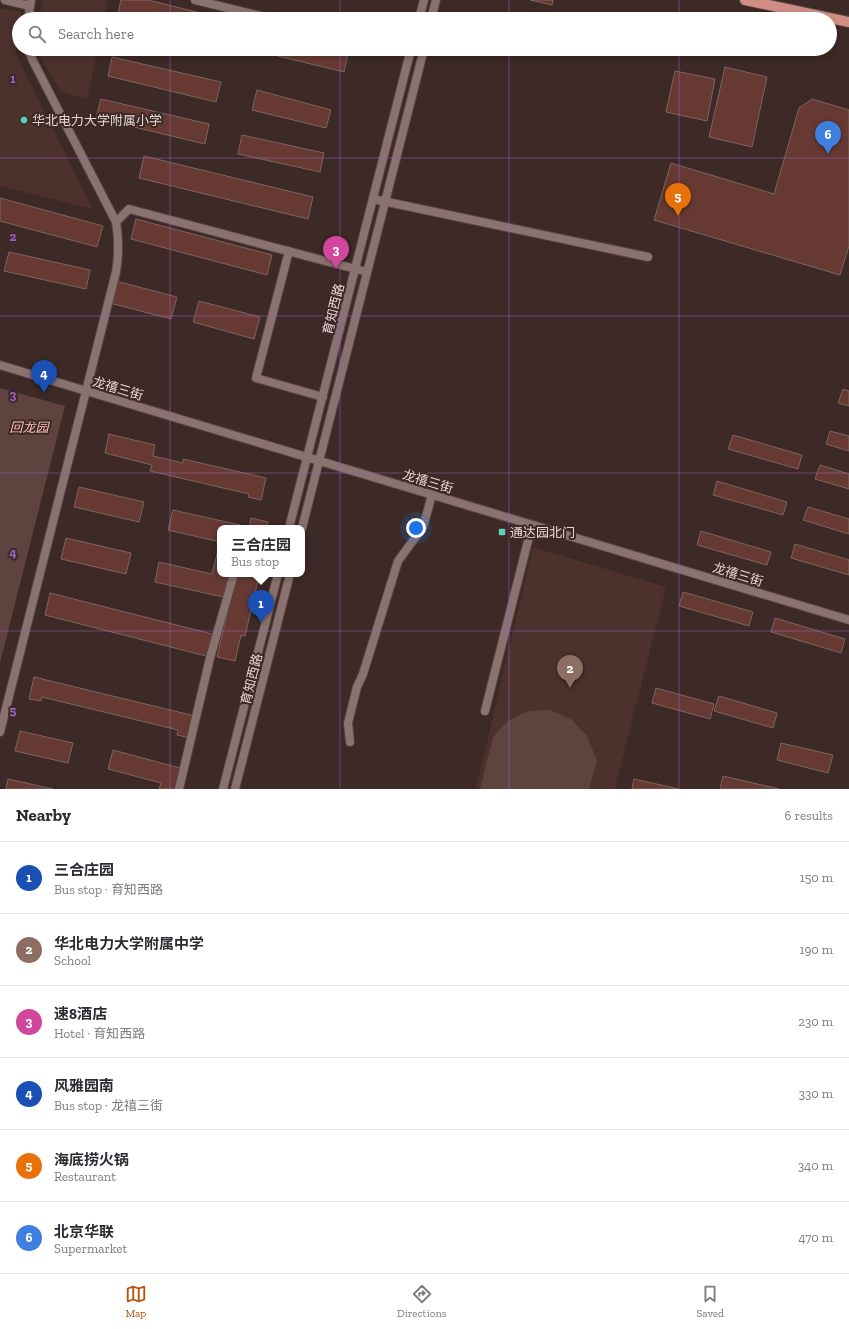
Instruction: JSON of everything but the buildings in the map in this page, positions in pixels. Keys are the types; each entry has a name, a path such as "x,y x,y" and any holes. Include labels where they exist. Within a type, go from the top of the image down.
{"main road":[{"path":"745,0 802,12"},
{"path":"837,19 849,22"}],"street":[{"path":"6,0 31,3"},
{"path":"195,0 244,12"},
{"path":"421,12 424,0"},
{"path":"433,12 436,0"},
{"path":"0,732 119,256 119,239 116,222 31,56"},
{"name":"育知西路","path":"290,525 410,56"},
{"name":"育知西路","path":"303,525 422,56"},
{"path":"373,199 648,257"},
{"path":"116,222 129,209 367,272"},
{"path":"289,251 256,378 323,397"},
{"name":"龙禧三街","path":"0,365 849,620"},
{"path":"350,742 348,724 357,687 363,674 398,561 423,527 432,495"},
{"path":"485,711 532,525"},
{"path":"179,789 210,658 233,577"},
{"name":"育知西路","path":"223,789 277,577"},
{"name":"育知西路","path":"235,789 289,577"}],"shaded area":[{"path":"43,0 107,0 105,12 40,12"},
{"name":"华北电力大学附属小学","path":"0,8 21,12 12,12 12,56 17,56 93,209 0,186"},
{"path":"39,56 96,56 87,99 61,92"},
{"path":"533,547 666,587 615,789 476,789"}],"green space":[{"name":"回龙园","path":"0,388 65,406 0,663"},
{"path":"550,710 572,720 587,736 597,761 589,789 480,789 493,737 508,721 528,711"}],"place":[{"name":"华北电力大学附属小学","path":"24,120"},
{"name":"北京华联","path":"828,154"},
{"name":"海底捞火锅","path":"678,216"},
{"name":"速8酒店","path":"336,269"},
{"name":"风雅园南","path":"44,393"},
{"name":"通达园北门","path":"502,532"},
{"name":"三合庄园","path":"261,623"},
{"name":"华北电力大学附属中学","path":"570,688"}]}
